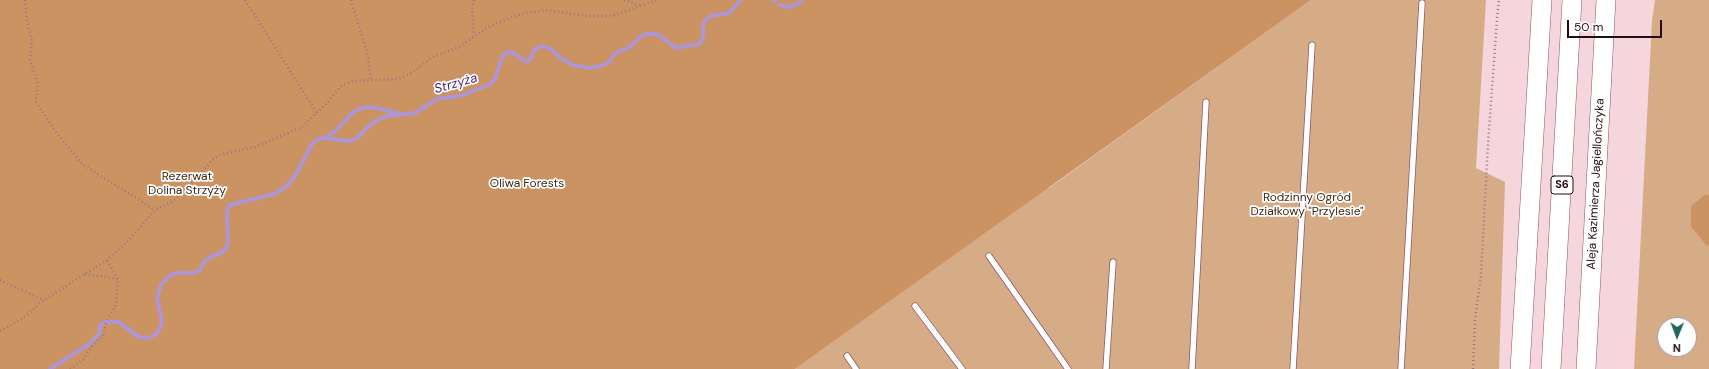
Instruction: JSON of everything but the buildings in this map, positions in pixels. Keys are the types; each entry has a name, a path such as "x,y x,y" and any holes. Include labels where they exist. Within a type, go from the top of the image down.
{"highway":[{"path":"1520,369 1542,0"},
{"name":"S6","path":"1551,369 1572,0"},
{"name":"Aleja Kazimierza Jagiellończyka","path":"1586,369 1606,0"},
{"path":"1600,102 1616,0"}],"lane":[{"path":"1401,369 1422,3"},
{"path":"1293,369 1312,45"},
{"path":"1192,369 1206,102"},
{"path":"989,256 1068,369"},
{"path":"1106,369 1113,262"},
{"path":"915,306 962,369"},
{"path":"847,356 856,369"}],"path":[{"path":"25,0 27,21 32,41 30,60 38,84 36,102 55,131 82,164 155,210"},
{"path":"245,0 317,113"},
{"path":"351,0 368,56 371,80"},
{"path":"474,0 472,7 474,36"},
{"path":"624,0 642,6"},
{"path":"0,331 22,319 44,300 107,260 127,242 155,210 173,201 185,191 212,160 219,155 255,147 302,127 317,113 342,85 354,81 397,79 410,74 433,57 460,47 490,26 521,14 546,10 589,16 611,16 658,0"},
{"path":"1473,369 1475,320 1481,275 1489,128 1499,0"},
{"path":"70,369 84,359 93,344 103,336 106,322 116,305 118,279 107,260"},
{"path":"85,274 118,279"},
{"path":"0,280 44,300"}],"green space":[{"name":"Oliwa Forests","path":"0,0 1311,0 795,369 0,369"},
{"path":"20,0 113,0 1049,188 1311,0 1486,0 1476,168 1505,182 1499,369 795,369 1017,210 244,369 0,369 0,38"},
{"path":"1655,0 1709,0 1709,195 1704,195 1691,206 1691,227 1706,245 1709,245 1709,369 1634,369 1652,21"},
{"path":"1704,195 1709,195 1709,245 1706,245 1691,227 1691,206"}],"waterway":[{"name":"Strzyża","path":"50,369 91,343 100,332 100,325 106,322 118,322 139,337 147,338 155,335 160,328 162,321 157,298 161,285 169,276 179,273 194,273 199,271 204,262 226,249 228,242 227,211 230,205 274,194 288,185 298,171 312,144 318,139 325,138 349,141 357,138 372,123 387,116 415,113 437,99 460,96 489,85 495,79 502,57 507,52 514,53 523,60 528,61 535,49 543,46 551,49 559,57 573,65 589,68 601,66 609,62 614,54 630,47 640,37 646,34 660,36 676,48 699,44 703,38 703,24 706,20 710,16 729,13 741,0"},
{"name":"Strzyża","path":"780,5 787,7 796,5 802,0"},
{"path":"325,138 336,130 350,115 357,110 367,107 397,113"}],"park label":[{"name":"Rezerwat Dolina Strzyży","path":"187,184"},
{"name":"Rodzinny Ogród Działkowy \"Przylesie\"","path":"1307,205"}]}
